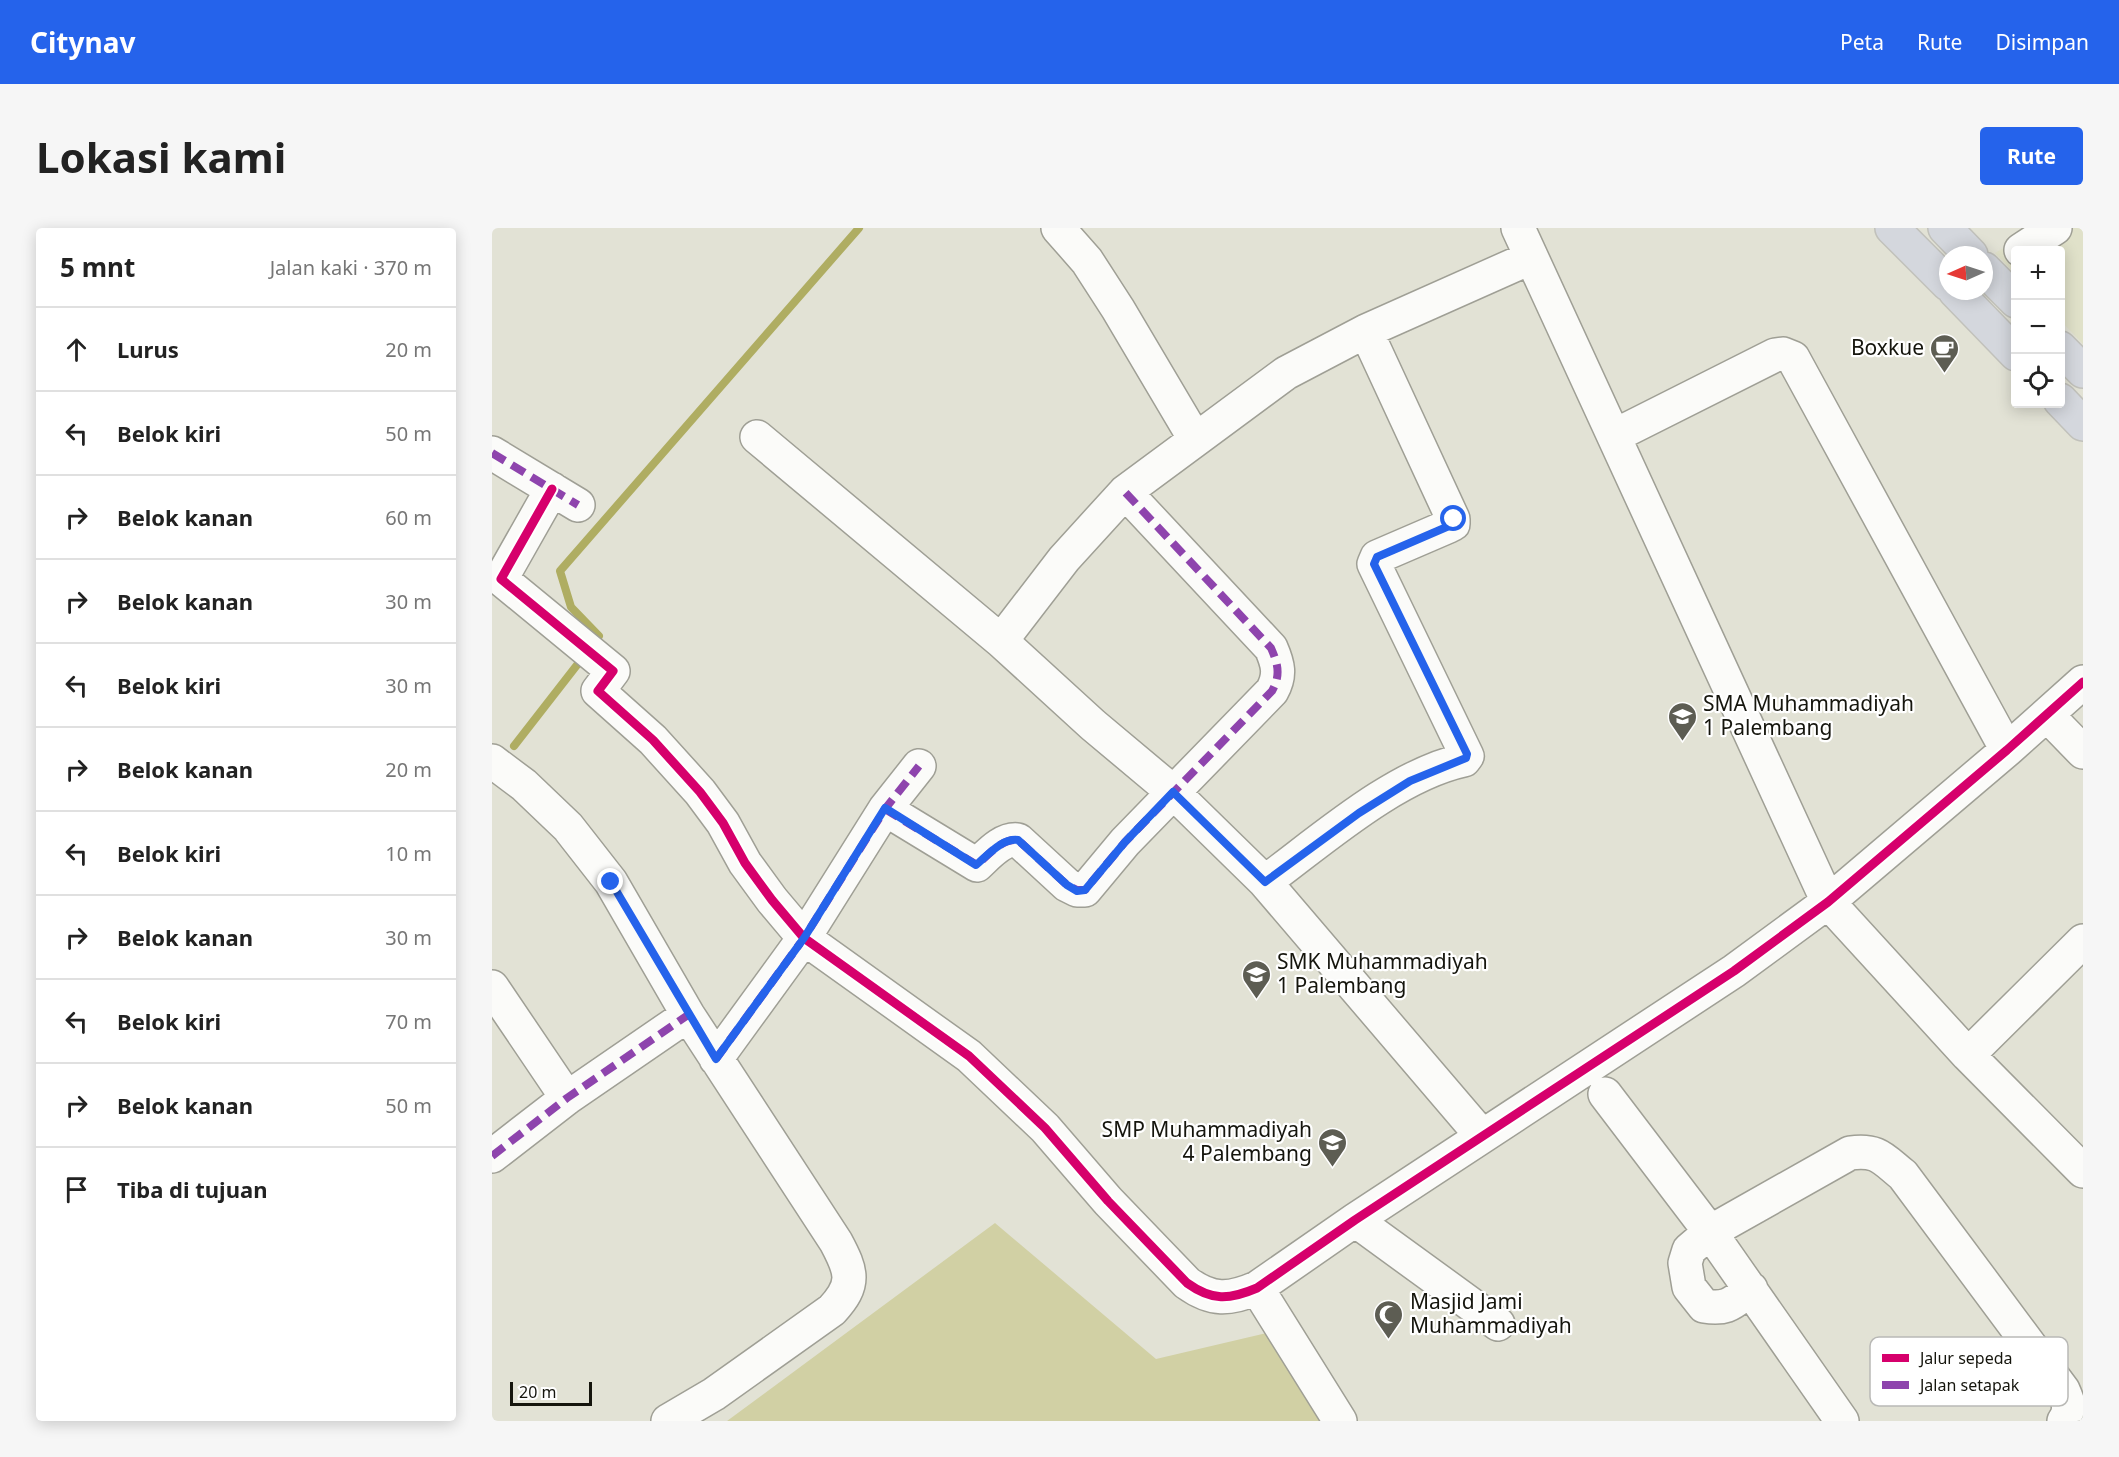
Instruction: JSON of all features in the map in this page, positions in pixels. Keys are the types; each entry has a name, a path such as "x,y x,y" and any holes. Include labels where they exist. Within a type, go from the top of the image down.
{"highway":[{"path":"1892,228 1939,275"},
{"path":"1945,228 1963,246"},
{"path":"1993,277 2015,300"},
{"path":"1963,300 2011,349"},
{"path":"2065,352 2083,371"},
{"path":"2065,404 2083,424"}],"street":[{"path":"1058,228 1087,261 1195,439"},
{"path":"1518,228 1828,902 1968,1055 2083,1171"},
{"path":"2027,246 2055,228"},
{"path":"1993,261 2011,256"},
{"path":"1001,641 1064,559 1125,492 1286,373 1366,331 1530,258"},
{"path":"1265,882 1367,807 1410,781 1464,760 1467,756 1374,564 1377,557 1449,526 1453,524 1454,519 1366,331"},
{"path":"1614,436 1775,355 1783,354 1793,358 2007,750"},
{"path":"757,437 1001,641 1093,725 1173,792 1265,882 1482,1136"},
{"path":"492,453 565,497 501,579 613,671 598,691 653,740 700,792 723,823 745,862 772,900 804,938 969,1056 1044,1128 1108,1201 1187,1283 1200,1292 1212,1296 1228,1297 1257,1288 1355,1220 1734,970 1828,902 2007,750 2083,682"},
{"path":"885,808 976,865 1004,843 1012,839 1018,840 1067,885 1077,891 1085,890 1125,842 1272,691 1278,680 1279,669 1271,648 1125,492"},
{"path":"2047,715 2083,752"},
{"path":"492,760 524,785 568,827 611,882 688,1015 836,1242 848,1265 850,1276 848,1289 832,1310 714,1394 668,1421"},
{"path":"716,1059 804,938 885,808 919,766"},
{"path":"1968,1055 2083,941"},
{"path":"492,987 567,1098"},
{"path":"492,1156 567,1098 688,1015"},
{"path":"1605,1094 1710,1232 1842,1421"},
{"path":"1751,1289 1728,1306 1717,1308 1704,1306 1689,1287 1685,1263 1689,1250 1710,1232 1850,1153 1866,1151 1878,1156 1903,1175 2024,1337"},
{"path":"1355,1220 1498,1323"},
{"path":"1257,1288 1340,1421"},
{"path":"2064,1421 2069,1414 2068,1404"}],"shaded area":[{"path":"2038,228 2083,228 2083,344 2065,325 2065,246 2011,246 2011,270 1995,253"}],"green space":[{"path":"995,1223 1156,1359 1275,1331 1323,1421 727,1421"}],"waterway":[{"path":"591,646 599,636 571,607 560,571 859,228"},
{"path":"514,746 584,656"}],"marked path":[{"path":"492,453 578,505"},
{"path":"885,809 977,865 1001,844 1018,840 1067,885 1077,890 1085,890 1125,842 1272,691 1278,670 1271,648 1125,492"},
{"path":"716,1059 804,938 885,809 919,766"},
{"path":"492,1156 567,1098 688,1015"}],"cycle path":[{"path":"552,489 501,579 613,671 598,691 653,740 700,792 723,823 745,863 804,938 969,1056 1045,1128 1108,1201 1187,1283 1213,1296 1238,1295 1257,1288 1355,1220 1734,971 1828,902 2007,750 2083,682"}],"place":[{"name":"Boxkue","path":"1945,374"},
{"name":"SMA Muhammadiyah 1 Palembang","path":"1682,742"},
{"name":"SMK Muhammadiyah 1 Palembang","path":"1256,1000"},
{"name":"SMP Muhammadiyah 4 Palembang","path":"1333,1168"},
{"name":"Masjid Jami Muhammadiyah","path":"1389,1340"}],"route":[{"path":"611,882 716,1059 804,938 885,808 976,865 1004,843 1012,839 1018,840 1067,885 1077,891 1085,890 1125,842 1173,792 1265,882 1359,813 1410,781 1466,758 1464,747 1374,564 1377,557 1449,526 1453,524 1454,519"}]}
